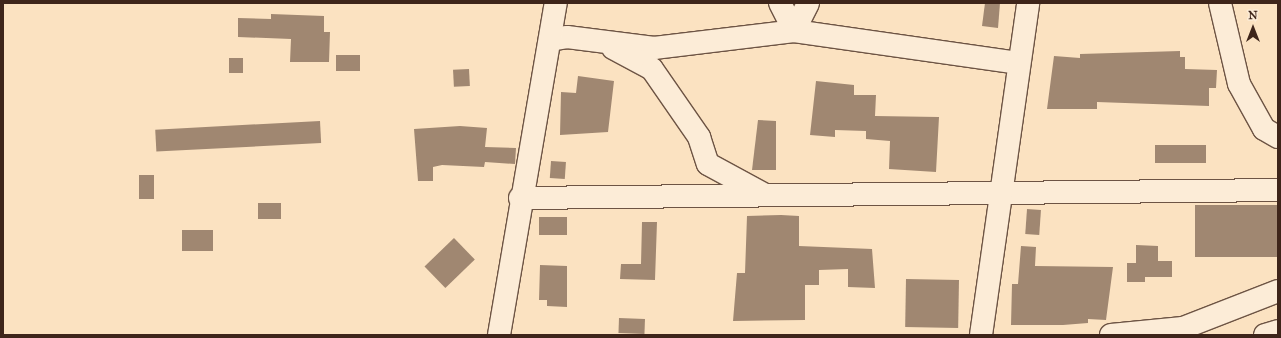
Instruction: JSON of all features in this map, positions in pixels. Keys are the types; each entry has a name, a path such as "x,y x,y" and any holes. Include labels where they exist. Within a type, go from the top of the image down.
{"street":[{"path":"499,335 520,198 556,3"},
{"path":"780,3 794,32"},
{"path":"794,32 808,3"},
{"path":"981,335 1003,193 1018,63 1028,3"},
{"path":"1220,3 1239,84 1264,129 1278,137"},
{"path":"550,40 567,37 654,48 794,32 1018,63"},
{"path":"600,42 652,69 699,137 708,164 767,196"},
{"path":"520,198 1278,190"},
{"path":"1111,335 1183,328 1278,291"},
{"path":"1265,335 1278,332"}],"building":[{"path":"985,3 1000,3 998,28 982,26"},
{"path":"271,14 324,16 324,32 330,32 329,62 290,62 291,39 238,37 238,18 271,19"},
{"path":"1180,51 1180,57 1185,57 1185,69 1217,70 1216,88 1209,88 1209,106 1097,102 1097,109 1047,109 1054,56 1080,58 1080,54"},
{"path":"336,55 360,55 360,71 336,71"},
{"path":"229,58 243,58 243,73 229,73"},
{"path":"469,69 470,86 454,87 453,70"},
{"path":"578,76 614,81 608,132 560,135 561,92 576,93"},
{"path":"816,81 854,85 854,95 876,95 875,116 939,117 936,172 889,169 890,141 866,139 866,131 835,130 835,137 810,135"},
{"path":"758,120 776,121 776,170 752,170"},
{"path":"320,121 321,143 156,152 155,130"},
{"path":"460,126 487,128 485,147 516,148 515,164 485,162 484,167 442,165 433,167 433,181 418,181 414,129"},
{"path":"1155,145 1206,145 1206,163 1155,163"},
{"path":"551,161 566,162 565,179 550,178"},
{"path":"139,175 154,175 154,199 139,199"},
{"path":"258,203 281,203 281,219 258,219"},
{"path":"1195,205 1278,205 1278,257 1195,257"},
{"path":"1027,209 1041,210 1039,235 1025,234"},
{"path":"747,216 799,216 799,246 872,249 875,288 848,287 848,269 819,270 819,285 805,285 805,320 733,321 737,273 745,273"},
{"path":"539,217 567,217 567,235 539,235"},
{"path":"642,222 657,222 655,280 620,279 621,264 641,264"},
{"path":"182,230 213,230 213,251 182,251"},
{"path":"454,238 475,260 445,288 425,266"},
{"path":"1136,245 1158,246 1158,261 1172,261 1172,277 1145,277 1145,282 1127,282 1127,263 1136,263"},
{"path":"1021,246 1036,247 1035,266 1113,267 1106,320 1088,319 1088,323 1063,325 1011,325 1012,284 1018,284"},
{"path":"540,265 567,266 567,307 547,306 547,300 539,300"},
{"path":"906,279 959,280 958,328 905,327"},
{"path":"619,318 645,319 644,334 618,333"}]}
